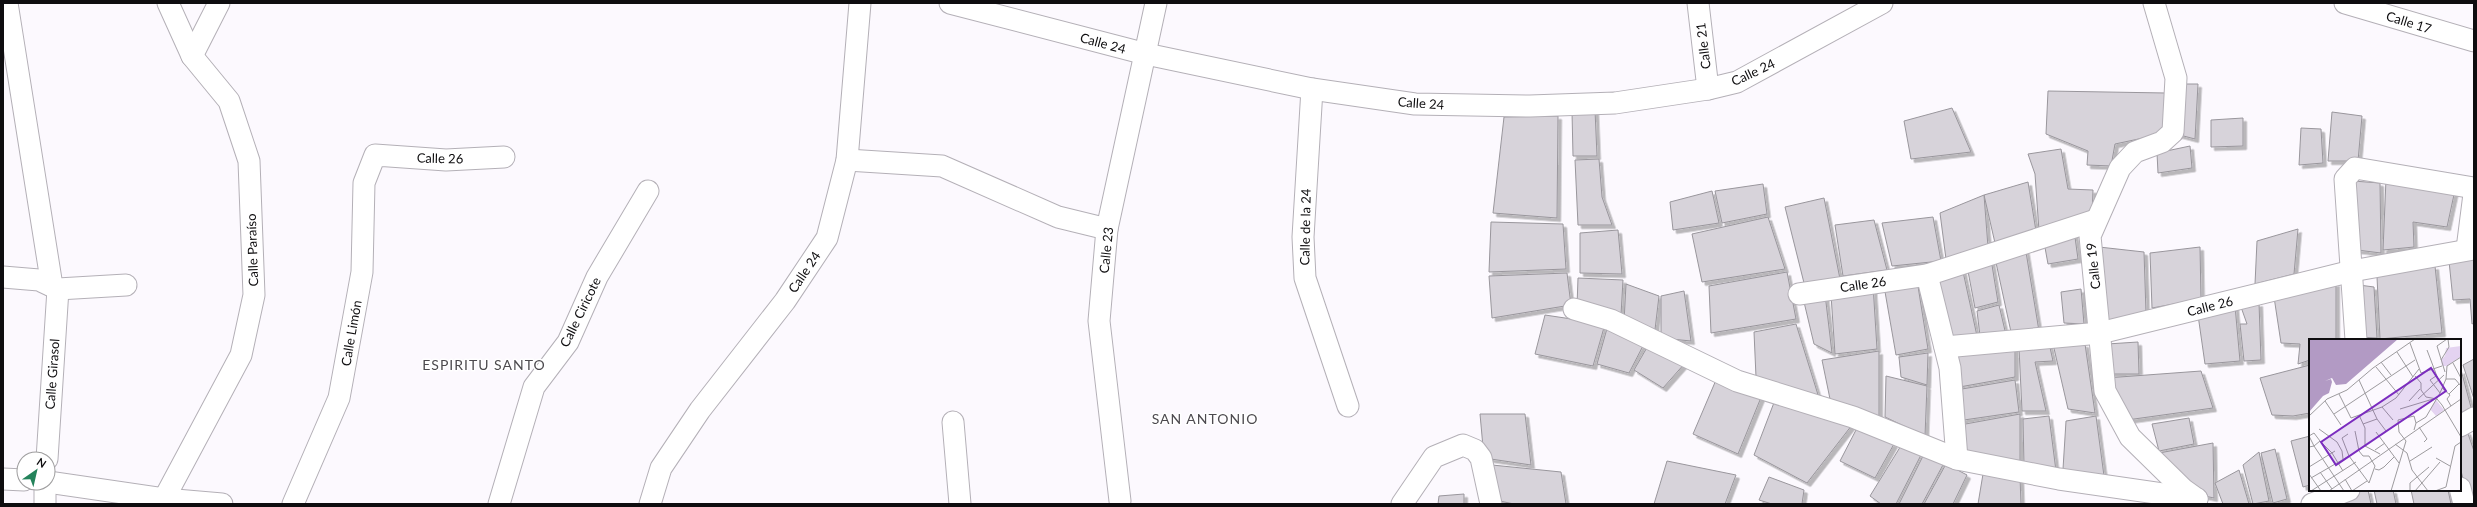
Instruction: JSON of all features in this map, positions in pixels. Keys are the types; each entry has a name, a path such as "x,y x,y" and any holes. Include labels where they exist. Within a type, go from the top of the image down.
{"street":[{"name":"Calle Girasol","path":"7,3 55,288 47,451"},
{"name":"Calle Paraíso","path":"164,499 241,355 254,295 249,161 229,102 192,56 168,3"},
{"path":"192,56 219,3"},
{"name":"Calle 24","path":"650,504 661,468 678,442 700,410 784,300 827,238 847,160 860,3"},
{"name":"Calle 24","path":"950,3 1146,54 1312,89 1416,104 1530,106 1614,103 1708,89 1737,82 1882,3"},
{"name":"Calle 23","path":"1120,501 1099,321 1107,229 1156,3"},
{"name":"Calle 21","path":"1698,3 1708,89"},
{"name":"Calle 19","path":"2154,3 2176,78 2173,132 2162,142 2135,152 2120,168 2090,236 2105,391 2130,436 2183,489 2200,501"},
{"name":"Calle 17","path":"2345,3 2474,41"},
{"name":"Calle de la 24","path":"1312,89 1303,237 1305,278 1348,406"},
{"name":"Calle 26","path":"375,156 446,160 504,157"},
{"name":"Calle Limón","path":"293,504 339,398 362,272 364,183 375,156"},
{"path":"847,160 942,166 1058,217 1107,229"},
{"path":"2356,339 2345,179 2355,168 2474,188"},
{"name":"Calle Ciricote","path":"499,504 534,388 568,342 597,277 648,191"},
{"path":"2470,249 2474,194"},
{"name":"Calle 26","path":"1799,294 1927,274 2096,220"},
{"name":"Calle 26","path":"1944,347 2100,333 2352,271 2470,249"},
{"path":"1927,274 1950,368 1957,459"},
{"path":"3,277 39,280 55,288 126,285"},
{"path":"1574,309 1611,320 1737,380 1853,417 1957,459 2059,479 2200,501"},
{"path":"2461,425 2474,418"},
{"path":"953,422 960,504"},
{"path":"1402,504 1434,457 1463,446 1475,450 1481,458 1491,504"},
{"path":"3,479 16,480"},
{"path":"56,484 164,499 222,504"},
{"path":"45,504 46,491"},
{"path":"2312,504 2346,491"},
{"path":"2461,491 2464,504"}],"building":[{"path":"2181,84 2198,84 2195,139 2176,134"},
{"path":"2048,91 2166,93 2162,134 2115,144 2111,166 2087,165 2088,151 2046,134"},
{"path":"1952,108 1971,152 1911,159 1904,121"},
{"path":"1595,110 1597,156 1573,156 1572,112"},
{"path":"2332,112 2362,116 2358,161 2328,161"},
{"path":"1558,116 1557,218 1493,213 1504,117"},
{"path":"2243,118 2243,146 2211,147 2211,120"},
{"path":"2301,128 2321,129 2323,163 2299,165"},
{"path":"2190,146 2192,168 2158,173 2157,153"},
{"path":"2061,149 2068,189 2093,190 2092,217 2039,231 2035,174 2028,154"},
{"path":"1599,159 1602,197 1612,225 1578,225 1575,160"},
{"path":"2386,179 2455,190 2447,227 2413,222 2414,247 2383,250"},
{"path":"2353,181 2380,183 2381,253 2357,250"},
{"path":"2028,182 2036,231 1995,243 1984,195"},
{"path":"1763,184 1767,214 1722,223 1715,191"},
{"path":"1712,191 1719,223 1673,230 1670,202"},
{"path":"1984,195 1988,247 1946,259 1940,213"},
{"path":"1824,198 1840,279 1804,283 1785,207"},
{"path":"1768,217 1785,269 1702,282 1692,234"},
{"path":"1933,217 1941,261 1892,266 1882,223"},
{"path":"1874,220 1887,270 1843,276 1835,225"},
{"path":"1491,222 1563,224 1566,269 1489,272"},
{"path":"2298,229 2294,274 2255,284 2257,241"},
{"path":"1618,230 1622,274 1580,273 1580,233"},
{"path":"2074,230 2078,259 2048,264 2044,242"},
{"path":"2025,246 2039,331 2011,332 1995,258"},
{"path":"2099,247 2144,252 2146,313 2107,323"},
{"path":"2200,247 2201,299 2152,308 2150,253"},
{"path":"2474,257 2474,323 2472,324 2470,299 2453,300 2449,261"},
{"path":"1991,259 1998,302 1975,308 1967,266"},
{"path":"2435,266 2442,333 2380,339 2377,277"},
{"path":"1962,267 1977,336 1947,339 1932,277"},
{"path":"1787,272 1796,319 1711,333 1709,286"},
{"path":"1567,273 1571,305 1492,318 1489,276"},
{"path":"1578,278 1623,280 1621,315 1577,306"},
{"path":"1917,280 1928,349 1896,355 1884,286"},
{"path":"2336,283 2336,339 2309,339 2309,360 2298,364 2300,344 2281,343 2274,297"},
{"path":"1626,284 1659,296 1654,338 1624,322"},
{"path":"1873,285 1877,349 1835,354 1831,295"},
{"path":"2359,285 2374,287 2377,338 2360,337"},
{"path":"2081,289 2084,324 2064,323 2061,292"},
{"path":"1684,291 1691,341 1661,338 1661,296"},
{"path":"1825,294 1832,353 1814,344 1804,302"},
{"path":"2259,303 2261,360 2244,361 2240,324 2247,324 2241,307"},
{"path":"1999,305 2006,335 1980,336 1977,311"},
{"path":"2235,306 2240,361 2205,364 2198,315"},
{"path":"1545,315 1605,324 1593,366 1535,354"},
{"path":"1796,324 1819,398 1756,377 1754,332"},
{"path":"1608,325 1646,340 1629,373 1597,364"},
{"path":"2138,342 2139,374 2108,374 2107,344"},
{"path":"2049,343 2053,361 2035,362 2046,411 2022,411 2019,348"},
{"path":"1649,344 1686,362 1663,388 1634,370"},
{"path":"2053,344 2085,344 2095,413 2068,409"},
{"path":"2015,346 2015,377 1954,388 1950,352"},
{"path":"1879,351 1879,417 1830,399 1822,360"},
{"path":"1928,353 1927,385 1901,377 1899,357"},
{"path":"2474,359 2474,399 2463,365"},
{"path":"2309,365 2309,413 2293,416 2272,415 2260,378"},
{"path":"2461,370 2472,411 2461,415"},
{"path":"2201,371 2213,408 2127,420 2106,378"},
{"path":"1886,376 1927,386 1925,436 1885,417"},
{"path":"1716,380 1762,395 1738,454 1693,434"},
{"path":"2015,380 2019,412 1957,421 1956,390"},
{"path":"1775,400 1852,425 1807,483 1754,455"},
{"path":"1480,414 1525,414 1531,465 1484,458"},
{"path":"2020,414 2020,465 1962,455 1960,425"},
{"path":"2049,416 2056,471 2024,466 2023,419"},
{"path":"2096,416 2104,476 2063,469 2066,421"},
{"path":"2189,418 2194,444 2159,451 2152,424"},
{"path":"1857,428 1894,444 1875,478 1840,461"},
{"path":"2467,431 2474,451 2474,500 2469,502 2461,471 2461,434"},
{"path":"2309,436 2309,485 2303,487 2291,441"},
{"path":"2213,443 2214,498 2200,495 2159,453"},
{"path":"1902,444 1921,455 1896,504 1881,504 1870,496"},
{"path":"2275,449 2287,499 2273,503 2261,453"},
{"path":"2259,452 2269,501 2253,504 2243,465"},
{"path":"1923,456 1944,463 1922,504 1899,504"},
{"path":"1667,461 1736,475 1725,504 1654,504"},
{"path":"1946,464 1967,475 1953,504 1924,504"},
{"path":"1492,465 1561,472 1566,504 1514,504 1495,500"},
{"path":"2239,470 2249,504 2223,504 2215,483"},
{"path":"1983,474 2020,477 2021,504 1978,504"},
{"path":"1769,477 1804,490 1802,504 1772,504 1759,500"},
{"path":"2361,491 2368,491 2371,504 2335,504 2334,501"},
{"path":"2374,491 2393,491 2396,504 2377,504"},
{"path":"2411,491 2448,491 2451,504 2414,504"},
{"path":"1464,494 1464,504 1438,504 1439,496"}],"district":[{"name":"ESPIRITU SANTO","path":"484,364"},
{"name":"SAN ANTONIO","path":"1205,418"}]}
